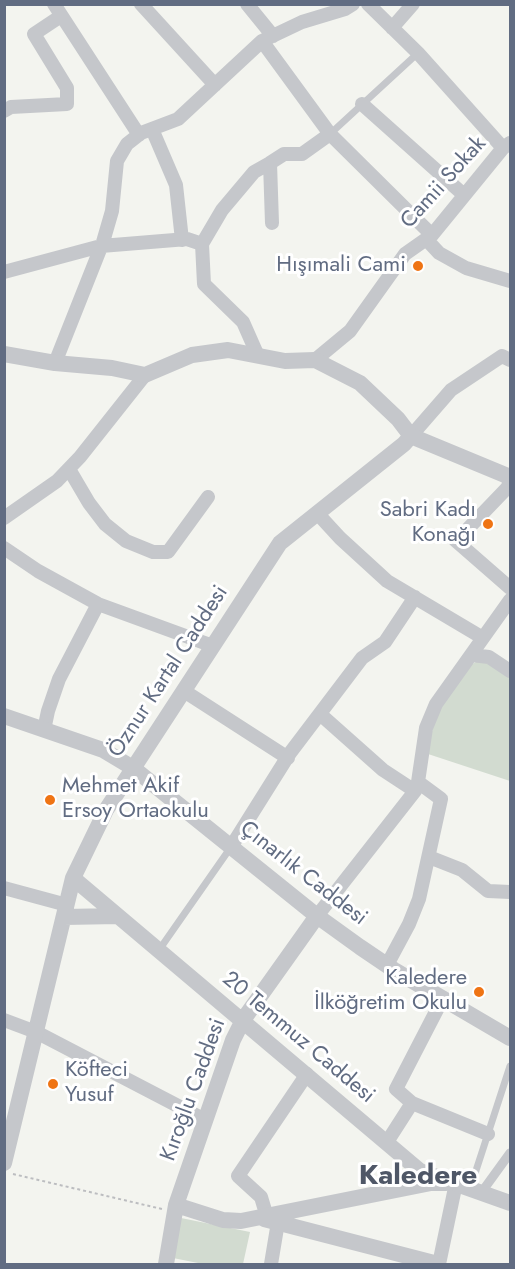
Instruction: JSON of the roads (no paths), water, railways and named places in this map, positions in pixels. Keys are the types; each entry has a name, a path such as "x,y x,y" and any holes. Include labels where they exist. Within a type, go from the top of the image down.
{"street":[{"path":"141,4 215,85"},
{"path":"247,4 330,134 429,237 439,254 466,268 510,281"},
{"path":"55,363 101,246 112,211 117,161 127,144 138,135 178,119 268,38 302,22 345,9 353,4"},
{"path":"368,4 418,53 506,149"},
{"path":"392,28 413,4"},
{"path":"4,111 11,106 67,104 67,88 34,34 58,10 138,135"},
{"path":"362,104 464,195"},
{"path":"153,129 176,185 182,240"},
{"path":"258,356 243,322 204,285 202,244 222,210 254,172 284,154 302,154 330,134"},
{"name":"Camii Sokak","path":"315,360 350,331 405,254 429,237 506,149"},
{"path":"270,163 272,223"},
{"path":"4,272 101,246 182,240 202,244"},
{"path":"4,518 57,481 69,469 145,375 192,355 228,350 285,361 315,360 360,383 398,419 411,436 510,477 508,487 455,540 510,588"},
{"path":"4,354 55,363 111,368 145,375"},
{"path":"411,436 451,390 502,357 510,360"},
{"name":"Öznur Kartal Caddesi","path":"4,1163 9,1117 36,1032 73,878 106,810 280,543 411,436"},
{"path":"69,469 89,503 105,524 126,541 153,552 168,552 208,497"},
{"path":"317,513 340,538 387,581 483,638"},
{"path":"4,548 38,571 98,604 213,646"},
{"path":"231,847 288,758 320,714 362,658 385,642 415,597"},
{"path":"317,916 417,787 426,728 436,704 510,600"},
{"path":"44,730 59,680 98,604"},
{"path":"471,655 489,657 510,671"},
{"path":"184,691 288,758"},
{"path":"320,714 383,770 441,799 416,907 387,965"},
{"name":"Çınarlık Caddesi","path":"4,716 103,750 133,768 317,916 387,965 510,1038"},
{"path":"429,857 462,870 488,891 510,892"},
{"name":"20 Temmuz Caddesi","path":"73,878 420,1170 510,1203"},
{"path":"4,888 65,911 118,916"},
{"name":"Kıroğlu Caddesi","path":"166,1264 175,1208 233,1040 243,1020 317,916"},
{"path":"443,998 396,1089 412,1103 488,1134"},
{"path":"4,1020 36,1032 205,1120"},
{"path":"271,1264 268,1219 261,1197 238,1176 307,1074"},
{"path":"387,1142 412,1103"},
{"path":"268,1219 438,1264 469,1188 510,1153"},
{"path":"175,1208 223,1220 241,1221 268,1219 431,1183 469,1188"}],"lane":[{"path":"330,134 418,53"},
{"path":"159,950 231,847"},
{"path":"469,1188 510,1066"}],"place":[{"name":"Hışımali Cami","path":"418,266"},
{"name":"Sabri Kadı Konağı","path":"488,524"},
{"name":"Mehmet Akif Ersoy Ortaokulu","path":"50,800"},
{"name":"Kaledere İlköğretim Okulu","path":"479,992"},
{"name":"Köfteci Yusuf","path":"53,1084"}],"district":[{"name":"Kaledere","path":"418,1177"}]}
